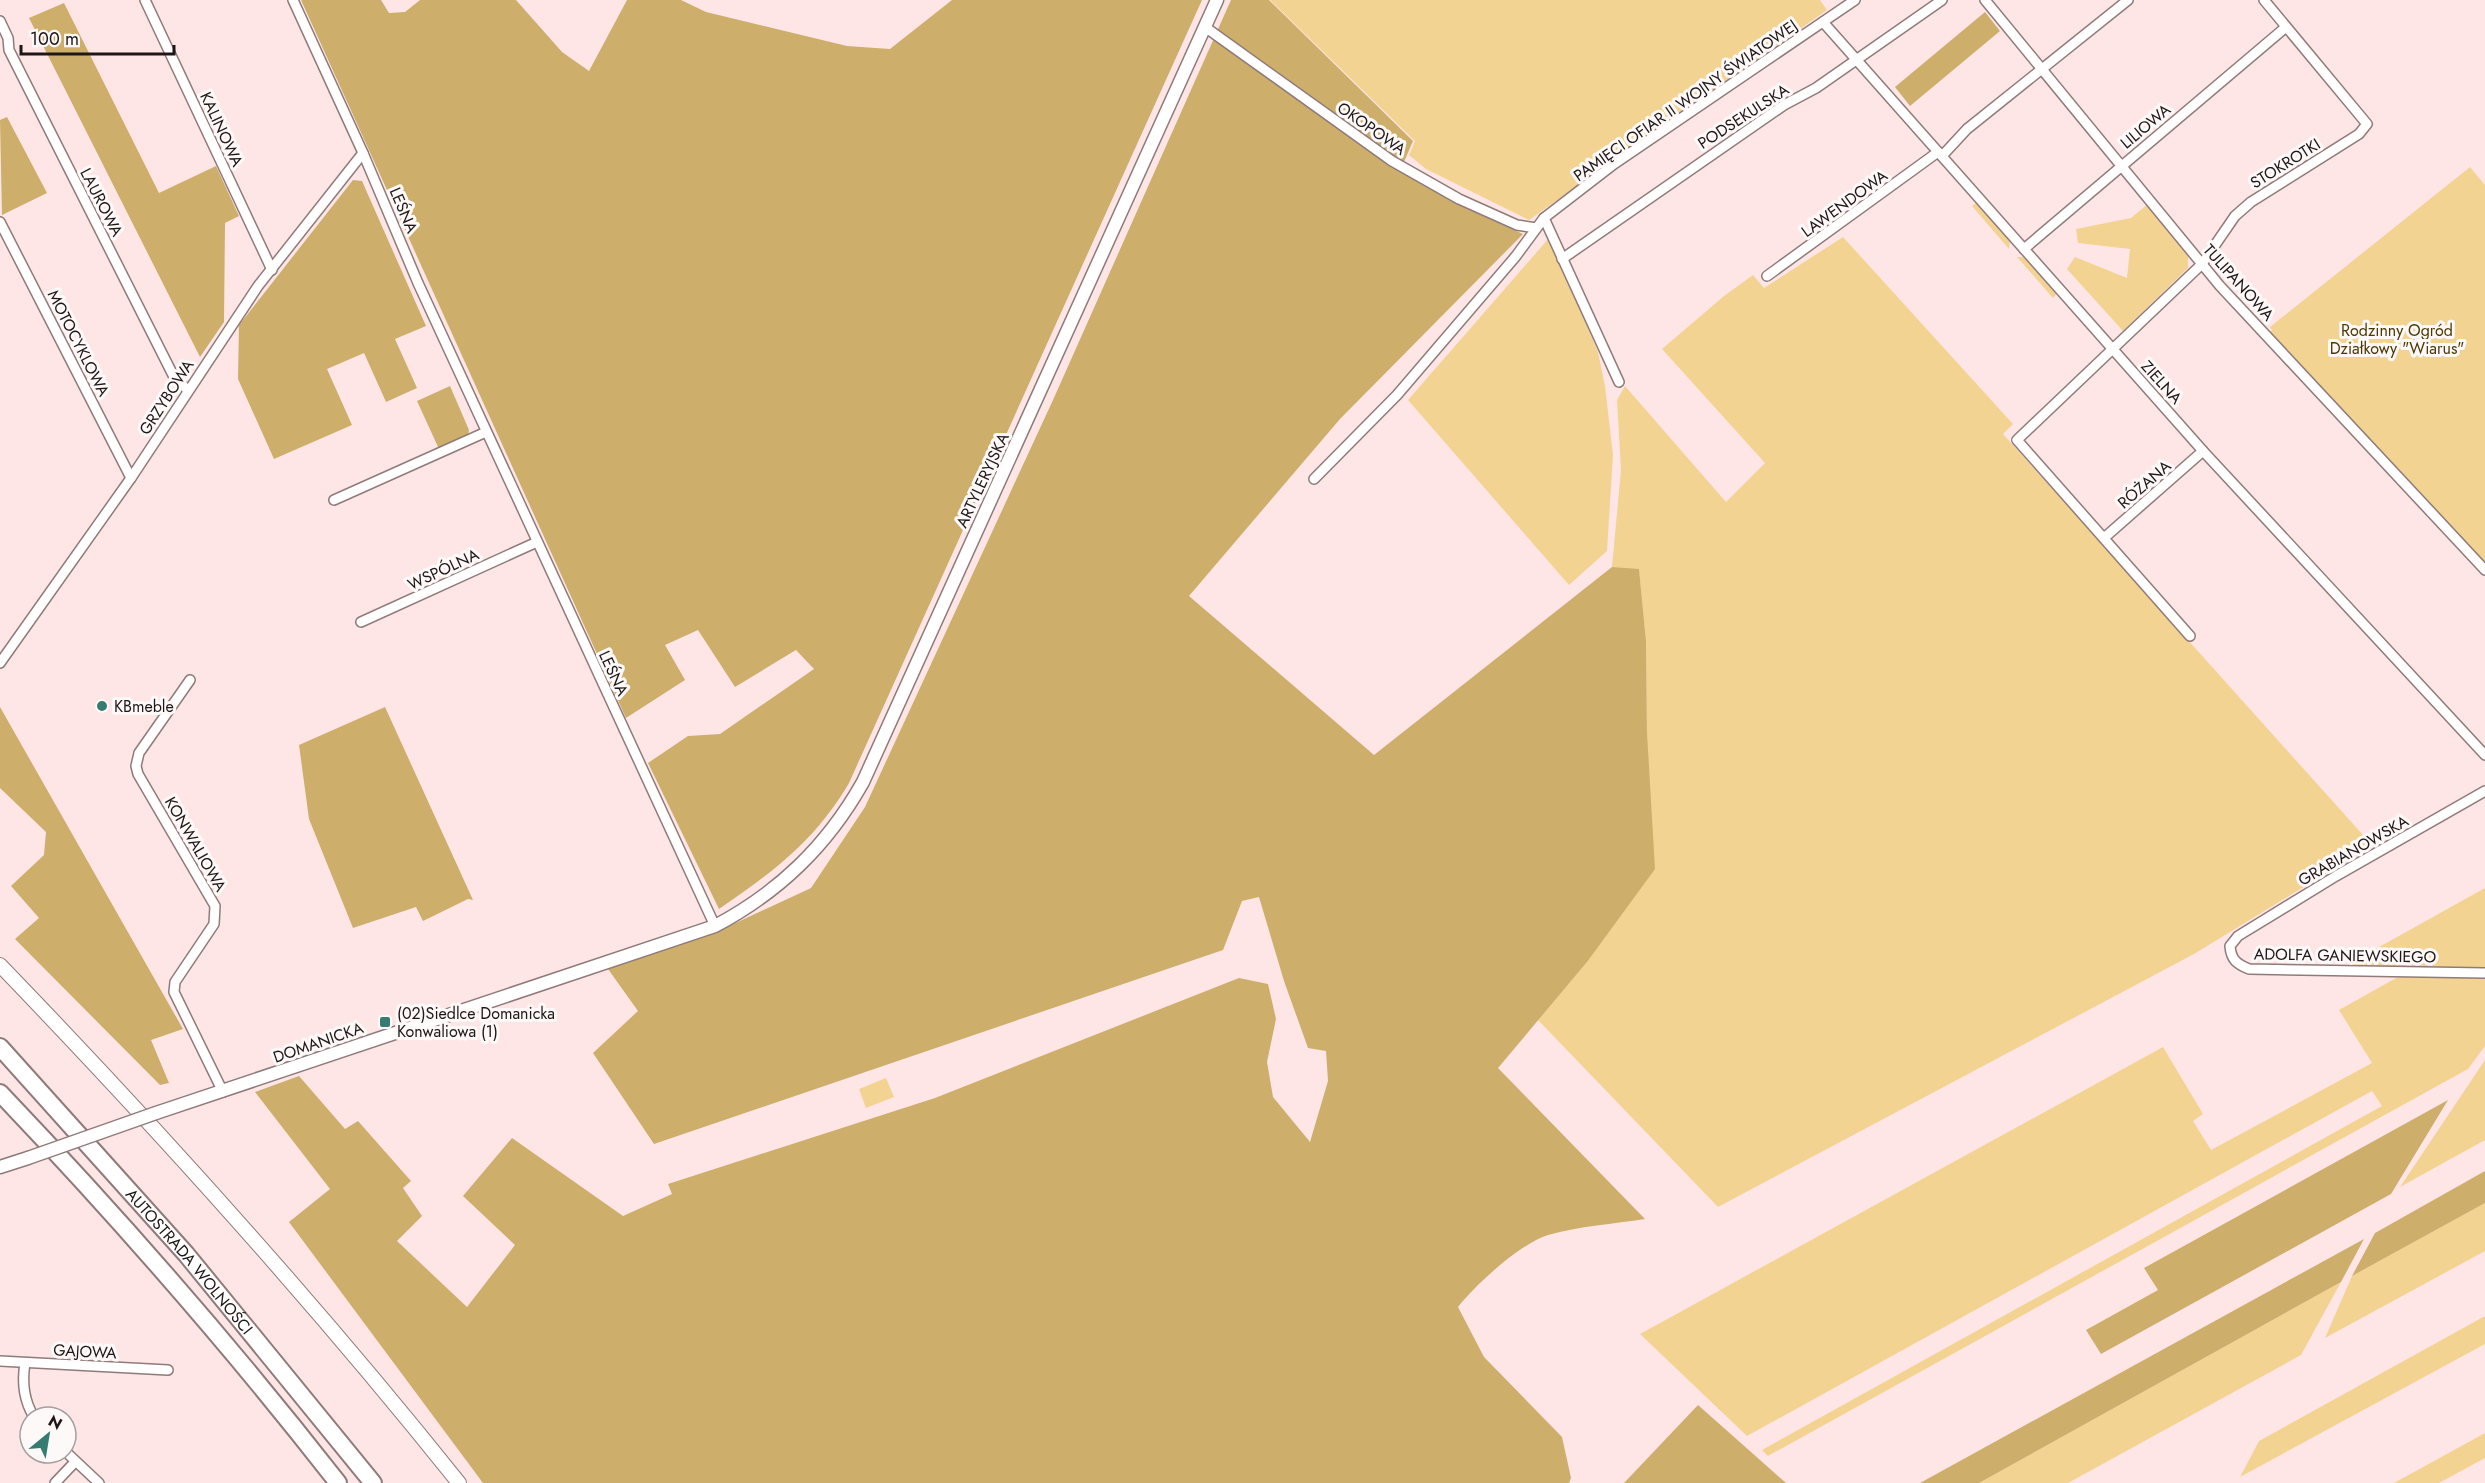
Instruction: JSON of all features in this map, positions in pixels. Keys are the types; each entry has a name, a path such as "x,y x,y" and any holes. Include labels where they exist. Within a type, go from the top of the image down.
{"highway":[{"name":"AUTOSTRADA WOLNOŚCI","path":"0,1047 186,1254 373,1483"},
{"name":"AUTOSTRADA WOLNOŚCI","path":"0,1093 154,1259 282,1410 338,1483"}],"main road":[{"path":"0,965 219,1200 366,1369 459,1483"}],"street":[{"name":"KALINOWA","path":"145,0 272,270"},
{"name":"LEŚNA","path":"293,0 363,153 418,283 715,926"},
{"name":"ARTYLERYJSKA","path":"715,926 773,890 797,870 839,821 862,783 1217,0"},
{"name":"PAMIĘCI OFIAR II WOJNY ŚWIATOWEJ","path":"1314,479 1397,395 1516,256 1544,218 1614,164 1855,0"},
{"name":"PODSEKULSKA","path":"1562,259 1774,111 1816,88 1941,0"},
{"name":"TULIPANOWA","path":"1985,0 2119,167 2202,264 2485,570"},
{"path":"2042,70 2128,0"},
{"name":"STOKROTKI","path":"2104,538 2017,440 2202,264 2235,216 2251,202 2359,134 2367,124 2264,0"},
{"name":"LAUROWA","path":"0,21 8,38 9,50 175,379 188,390"},
{"name":"ZIELNA","path":"1823,22 1854,60 2203,452 2485,755"},
{"name":"OKOPOWA","path":"1205,27 1392,161 1459,199 1517,225 1536,228"},
{"name":"LILIOWA","path":"2024,249 2286,27"},
{"name":"LAWENDOWA","path":"1767,276 1940,154 1967,129 2042,70"},
{"name":"GRZYBOWA","path":"0,663 131,478 236,317 363,153"},
{"path":"1544,218 1620,382"},
{"name":"MOTOCYKLOWA","path":"0,222 131,478"},
{"path":"334,500 486,432"},
{"name":"RÓŻANA","path":"2104,538 2203,452"},
{"path":"2104,538 2190,636"},
{"name":"WSPÓLNA","path":"362,622 537,542"},
{"name":"KONWALIOWA","path":"190,680 139,753 136,766 138,774 215,906 214,924 175,982 174,993 223,1092"},
{"name":"GRABIANOWSKA","path":"2238,936 2336,876 2485,791"},
{"name":"DOMANICKA","path":"0,1167 715,926"},
{"name":"ADOLFA GANIEWSKIEGO","path":"2238,936 2230,946 2231,955 2237,964 2249,969 2485,973"},
{"name":"GAJOWA","path":"0,1361 168,1370"},
{"path":"25,1363 22,1378 28,1405"},
{"path":"55,1483 72,1465"},
{"path":"78,1465 99,1483"}],"green space":[{"path":"1270,0 1820,0 1827,10 1529,220 1426,169 1409,155 1415,141"},
{"name":"Rodzinny Ogród Działkowy \"Wiarus\"","path":"2470,167 2485,185 2485,564 2270,333 2272,330 2270,327"},
{"path":"1976,203 2010,240 2009,249 1972,206"},
{"path":"2148,204 2188,254 2188,268 2123,331 2067,269 2075,257 2127,278 2130,249 2078,243 2076,229 2131,218"},
{"path":"1843,237 2013,424 2003,434 2372,845 2194,954 1718,1207 1538,1020 1587,962 1647,733 1646,641 1639,570 1612,567 1621,470 1617,400 1625,386 1726,502 1765,463 1662,349 1724,296 1753,275 1764,288"},
{"path":"1549,238 1598,352 1605,386 1613,455 1607,551 1569,585 1408,400"},
{"path":"2017,257 2025,257 2057,293 2053,298"},
{"path":"2485,888 2485,970 2361,969 2354,961"},
{"path":"2405,973 2485,974 2485,1046 2468,1069 1768,1456 1762,1450 2382,1106 2372,1091 1747,1436 1640,1334 2163,1047 2203,1114 2193,1121 2211,1150 2372,1063 2339,1010"},
{"path":"2485,1060 2485,1140 2400,1187"},
{"path":"886,1078 894,1097 866,1108 859,1089"},
{"path":"2485,1203 2485,1251 2325,1338 2352,1276"},
{"path":"2341,1282 2301,1355 2068,1483 1979,1483"},
{"path":"2485,1316 2485,1344 2240,1477 2259,1441"},
{"path":"2485,1433 2485,1458 2439,1483 2394,1483"}],"shaded area":[{"path":"301,0 381,0 389,13 405,12 420,0 516,0 562,52 589,71 627,0 681,0 706,12 847,46 890,49 952,0 1202,0 849,783 822,822 792,854 719,909 648,763 688,736 720,734 814,669 796,650 735,687 698,630 665,645 685,680 626,718"},
{"path":"1231,0 1269,0 1413,141 1400,171 1455,203 1523,234 1340,419 1189,596 1374,755 1612,567 1639,569 1646,641 1647,733 1655,869 1587,962 1498,1068 1645,1219 1572,1229 1537,1239 1499,1266 1458,1307 1484,1357 1562,1437 1571,1478 1569,1483 483,1483 289,1222 330,1189 255,1092 299,1076 345,1129 358,1121 411,1181 403,1188 422,1216 397,1241 467,1307 515,1245 463,1196 512,1138 623,1216 672,1194 668,1184 935,1098 1239,978 1268,984 1276,1019 1267,1062 1273,1097 1310,1142 1328,1081 1326,1051 1308,1048 1284,981 1259,897 1242,901 1223,950 654,1144 593,1053 638,1011 608,969 716,932 811,888 865,807 1053,400"},
{"path":"64,3 159,193 216,166 239,216 225,223 224,322 200,357 29,18"},
{"path":"1985,12 2000,31 1910,106 1895,87"},
{"path":"7,117 47,193 2,215 0,120"},
{"path":"353,180 362,181 426,326 395,339 417,388 386,402 364,353 327,369 352,425 274,459 238,379 239,325"},
{"path":"450,386 469,430 468,436 439,449 417,401"},
{"path":"0,707 183,1029 151,1040 169,1083 160,1085 15,939 39,918 11,886 44,855 46,832 0,788"},
{"path":"385,707 473,900 468,899 423,921 416,907 353,928 309,819 299,745"},
{"path":"2448,1100 2391,1194 2101,1354 2086,1330 2158,1290 2144,1268"},
{"path":"2485,1171 2485,1203 2352,1276 2375,1233"},
{"path":"2364,1239 2341,1282 1979,1483 1920,1483"},
{"path":"1698,1405 1786,1483 1624,1483"}],"place":[{"name":"KBmeble","path":"102,706"},
{"name":"(02)Siedlce Domanicka Konwaliowa (1)","path":"385,1022"}]}
